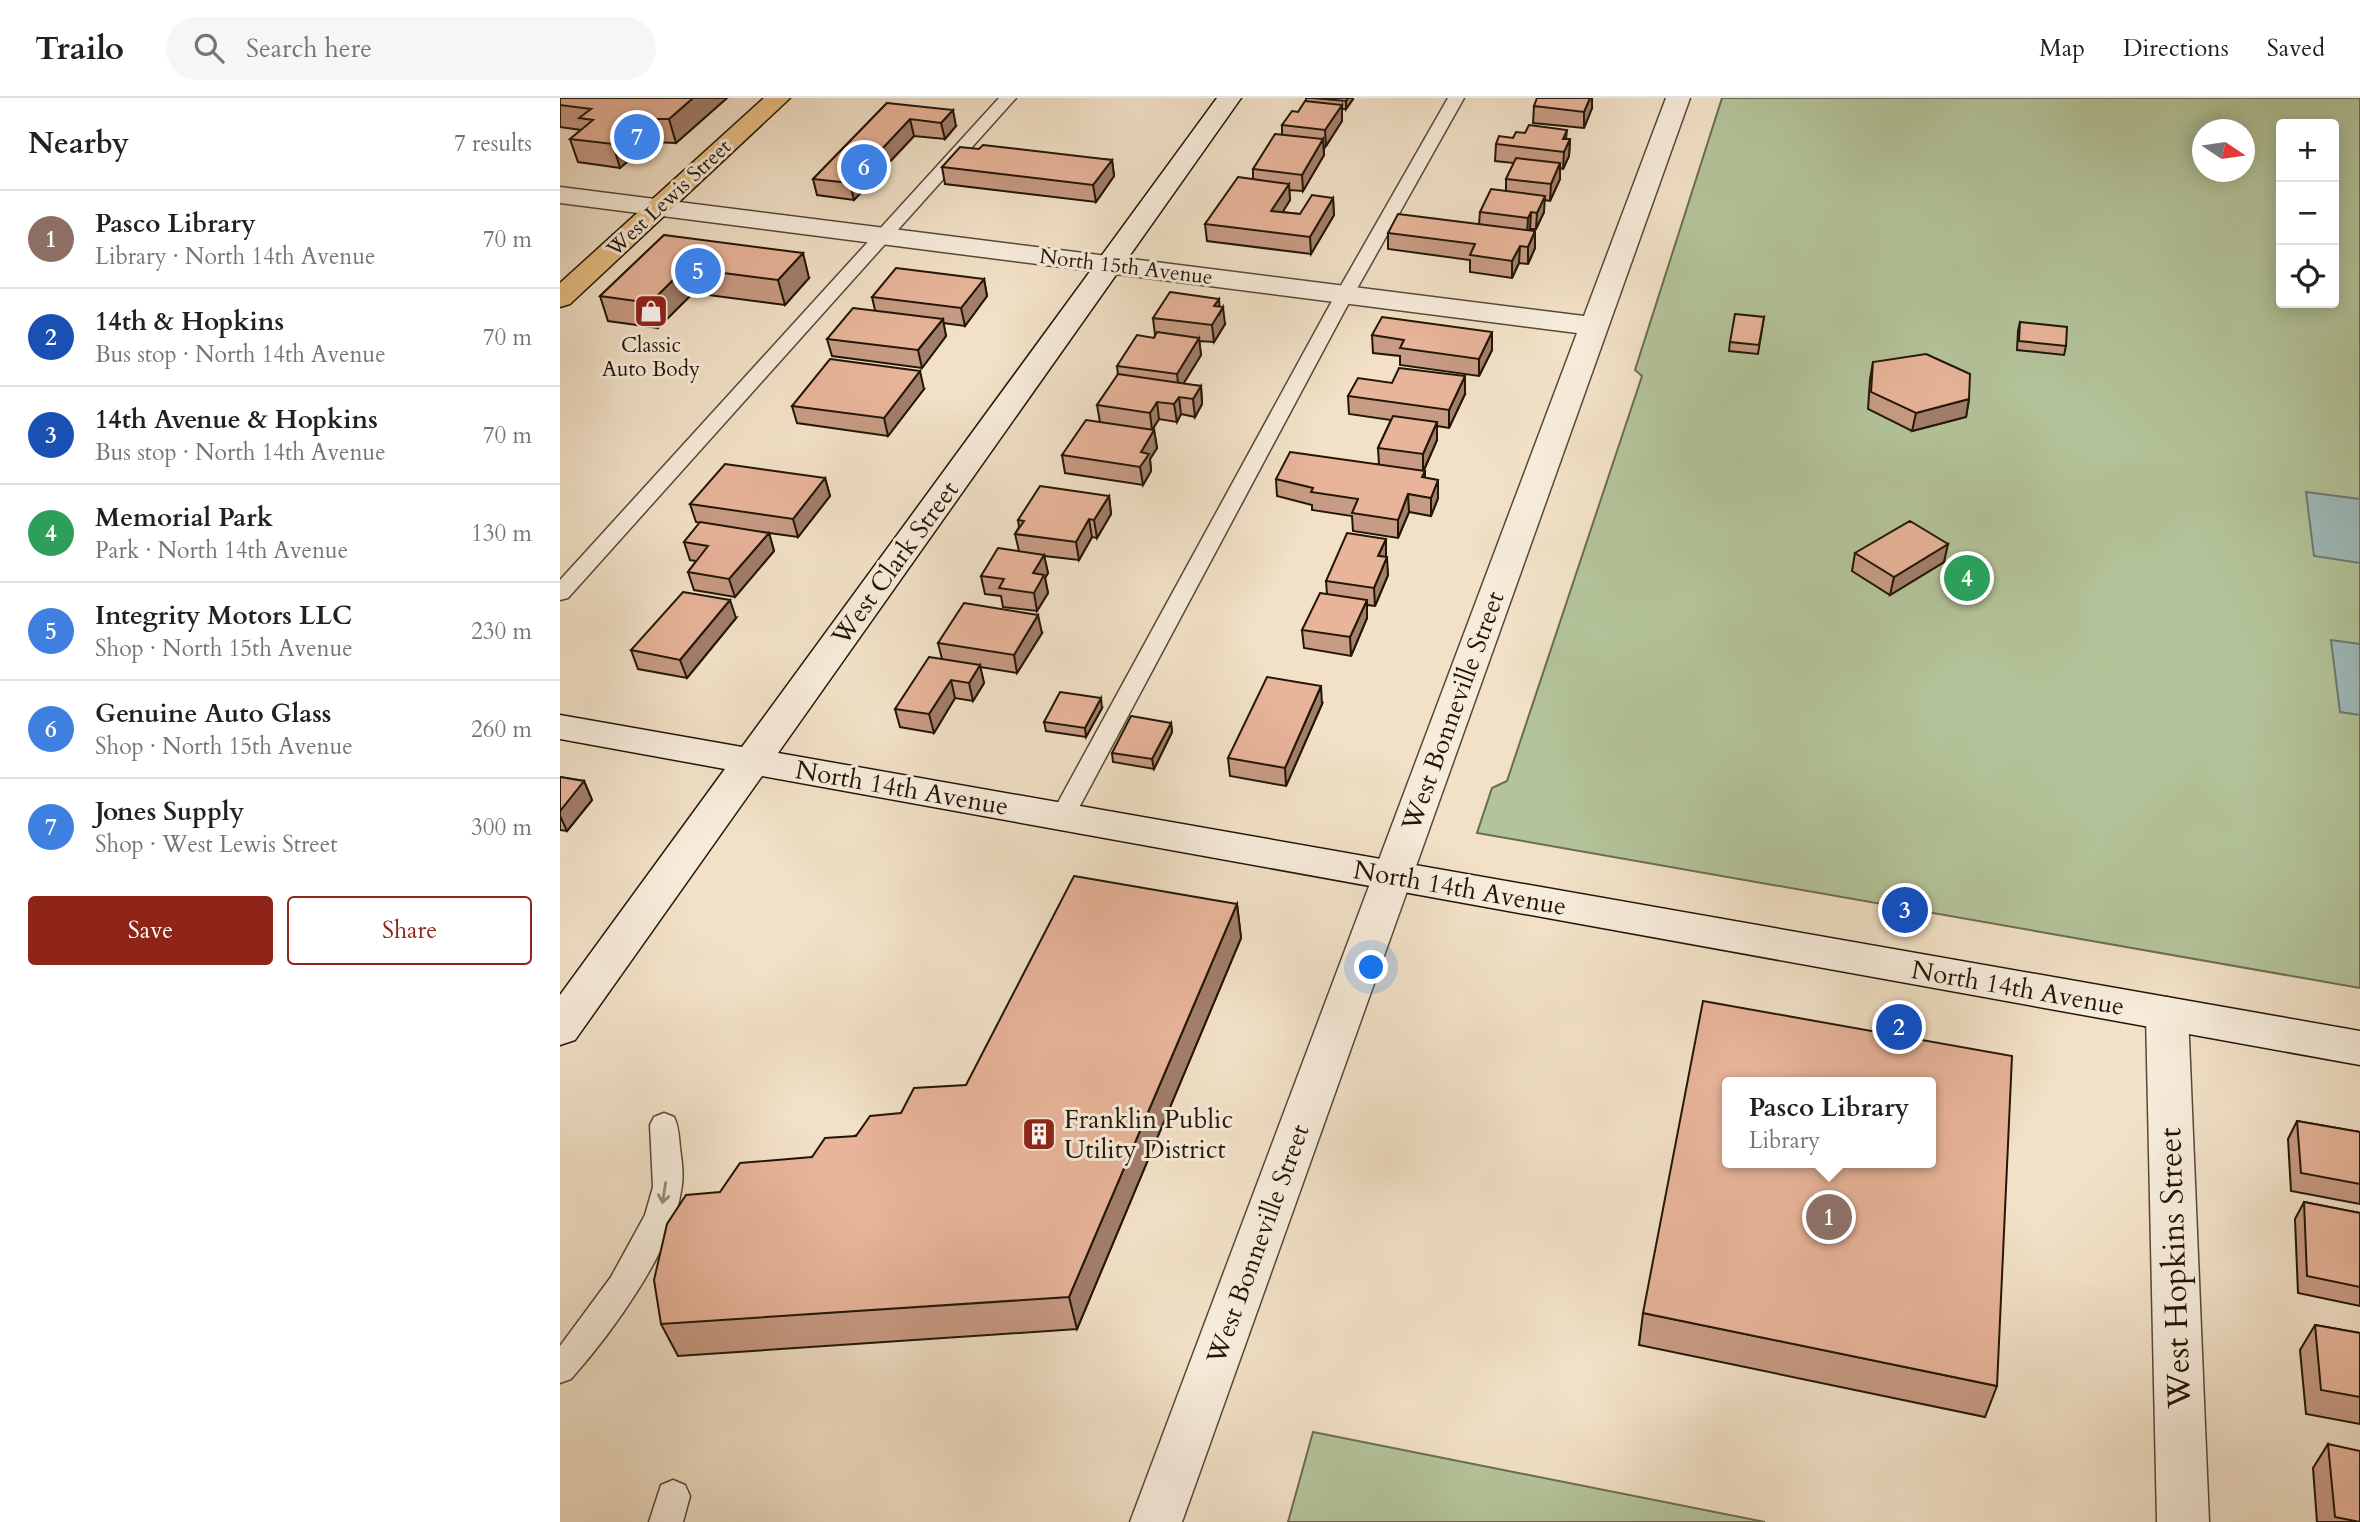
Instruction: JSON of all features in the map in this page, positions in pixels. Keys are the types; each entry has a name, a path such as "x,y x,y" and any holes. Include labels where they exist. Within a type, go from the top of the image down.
{"main road":[{"name":"West Lewis Street","path":"560,298 778,98"}],"street":[{"name":"West Clark Street","path":"560,1028 1229,98"},
{"name":"West Bonneville Street","path":"1157,1522 1678,98"},
{"name":"North 15th Avenue","path":"560,195 1594,326"},
{"name":"North 14th Avenue","path":"560,727 2360,1048"},
{"name":"West Hopkins Street","path":"2166,1014 2183,1522"}],"lane":[{"path":"560,593 1008,98"},
{"path":"1062,817 1336,310 1347,295 1456,98"},
{"path":"560,1369 579,1350 646,1245 667,1194 664,1125"}],"green space":[{"path":"1722,98 2360,98 2360,988 1477,833 1492,788 1507,781 1642,376 1635,370"},
{"path":"1313,1432 1765,1522 1288,1522"}],"water":[{"path":"2306,492 2360,499 2360,563 2314,556"},
{"path":"2331,640 2360,644 2360,715 2340,712"}],"building":[{"path":"560,98 693,98 669,119 643,119 613,144 570,139 593,120 579,118 591,109 560,105"},
{"path":"1312,98 1348,98 1346,101"},
{"path":"1537,98 1590,98 1584,112 1534,106"},
{"path":"1305,101 1342,105 1325,130 1282,125 1292,111 1298,112"},
{"path":"887,103 953,110 941,123 910,119 850,183 813,179"},
{"path":"1529,125 1567,130 1563,139 1570,139 1564,152 1496,144 1499,136 1513,138 1516,132 1525,133"},
{"path":"1275,134 1323,139 1302,175 1253,169"},
{"path":"983,145 1112,160 1093,185 942,167 960,147 979,149"},
{"path":"1516,158 1560,163 1551,184 1506,179"},
{"path":"1238,177 1289,184 1271,211 1300,214 1312,195 1333,198 1310,237 1205,224"},
{"path":"1491,189 1545,196 1537,213 1531,212 1528,218 1480,212"},
{"path":"1398,214 1535,231 1528,247 1520,246 1512,261 1470,255 1475,244 1388,233"},
{"path":"664,235 803,253 778,280 685,268 650,303 600,296"},
{"path":"896,268 984,279 961,308 872,297"},
{"path":"1170,292 1219,299 1214,306 1223,307 1212,325 1153,318"},
{"path":"853,308 943,319 918,350 827,339"},
{"path":"1735,314 1764,317 1759,345 1730,342"},
{"path":"1382,317 1492,332 1479,359 1400,348 1404,340 1372,335"},
{"path":"2020,322 2067,327 2066,346 2019,341"},
{"path":"1157,332 1199,338 1177,374 1117,366 1137,335 1154,338"},
{"path":"1926,354 1970,374 1969,399 1916,413 1871,392 1873,362"},
{"path":"830,359 920,371 884,418 792,406"},
{"path":"1399,368 1465,376 1449,410 1348,396 1358,378 1392,383"},
{"path":"1118,374 1201,386 1193,399 1179,397 1174,404 1157,402 1150,413 1097,405"},
{"path":"1393,416 1437,422 1423,454 1378,448"},
{"path":"1086,420 1154,430 1141,452 1149,454 1140,467 1062,455"},
{"path":"1290,452 1425,471 1422,477 1438,480 1431,498 1408,494 1398,520 1352,513 1358,499 1311,492 1313,488 1276,479"},
{"path":"725,464 825,478 793,519 690,504"},
{"path":"1040,486 1109,496 1094,520 1089,519 1076,542 1015,534 1024,521 1018,520"},
{"path":"1910,521 1948,544 1894,577 1855,553"},
{"path":"700,522 769,533 729,579 688,572 708,546 684,542"},
{"path":"1347,533 1386,539 1378,556 1387,557 1374,588 1326,581"},
{"path":"998,548 1044,555 1033,573 1044,575 1034,593 999,588 1004,579 981,576"},
{"path":"683,592 730,600 680,660 631,650"},
{"path":"1320,593 1367,600 1350,637 1302,630"},
{"path":"964,603 1038,615 1014,655 938,643"},
{"path":"929,657 980,665 969,683 951,680 929,714 895,709"},
{"path":"1267,677 1321,686 1285,768 1228,758"},
{"path":"1060,692 1101,698 1085,728 1044,722"},
{"path":"1131,716 1171,723 1152,759 1112,753"},
{"path":"560,777 584,781 560,811"},
{"name":"Franklin Public Utility District","path":"1074,876 1237,904 1069,1297 661,1324 654,1280 667,1224 686,1195 720,1192 740,1163 812,1157 825,1138 856,1136 870,1116 901,1113 914,1088 966,1085"},
{"path":"1703,1001 2012,1056 1997,1386 1643,1313"},
{"path":"2297,1121 2360,1132 2360,1184 2301,1173"},
{"path":"2304,1202 2360,1213 2360,1287 2307,1276"},
{"path":"2315,1325 2360,1333 2360,1397 2321,1390"},
{"path":"2328,1444 2360,1451 2360,1522 2335,1517"}],"place":[{"name":"Jones Supply","path":"637,137"},
{"name":"Genuine Auto Glass","path":"864,167"},
{"name":"Integrity Motors LLC","path":"698,271"},
{"name":"Classic Auto Body","path":"651,311"},
{"name":"Memorial Park","path":"1967,578"},
{"name":"14th Avenue & Hopkins","path":"1905,910"},
{"name":"14th & Hopkins","path":"1899,1027"},
{"name":"Franklin Public Utility District","path":"1039,1134"},
{"name":"Pasco Library","path":"1829,1217"}]}
